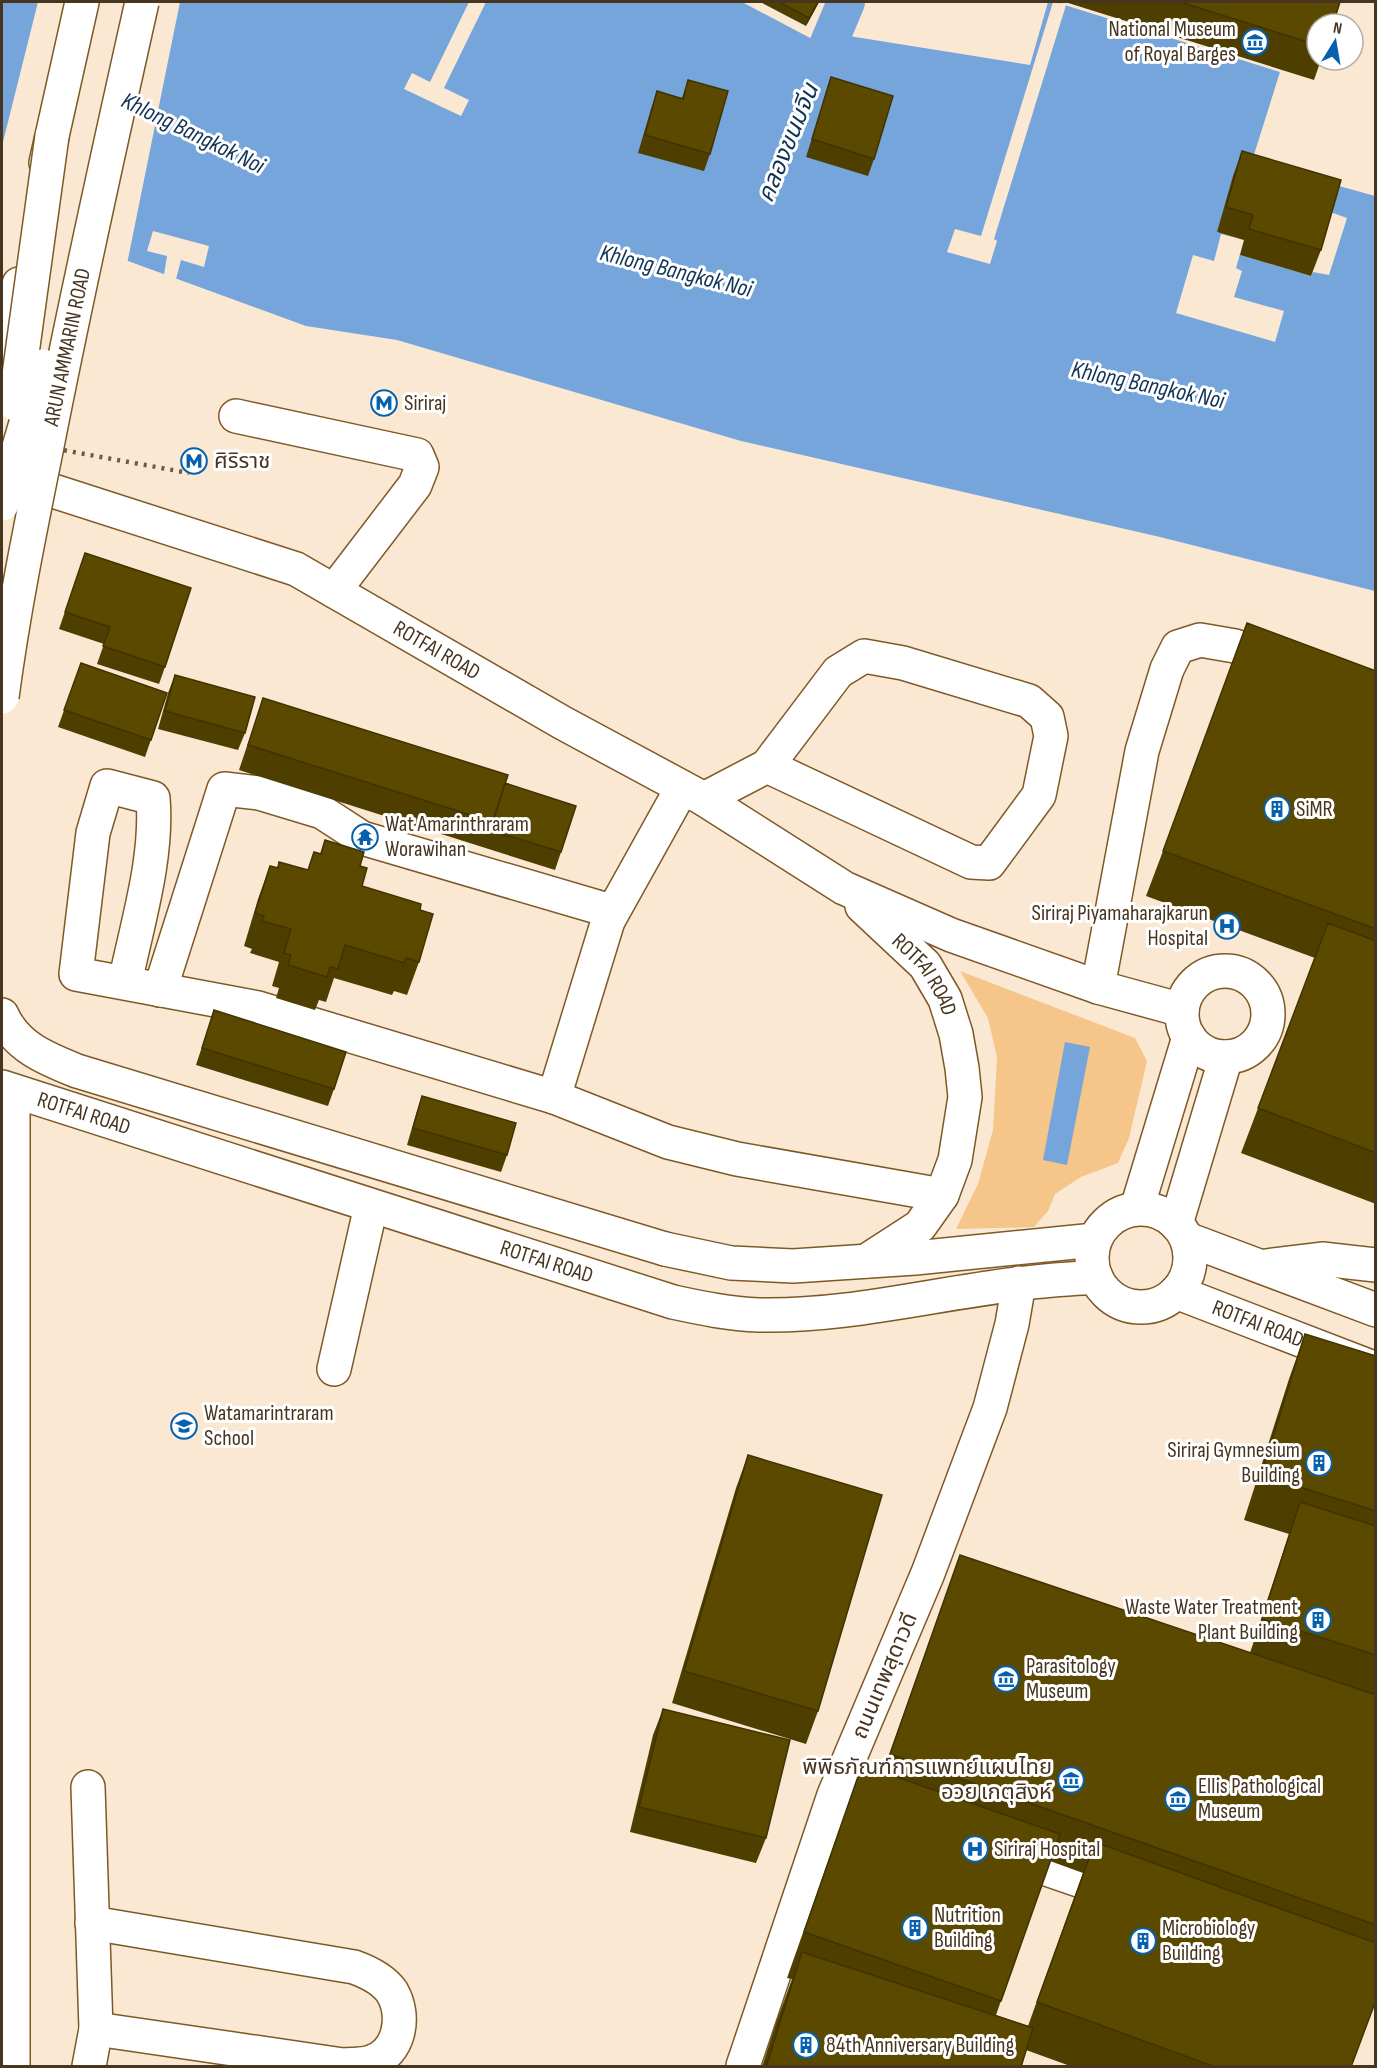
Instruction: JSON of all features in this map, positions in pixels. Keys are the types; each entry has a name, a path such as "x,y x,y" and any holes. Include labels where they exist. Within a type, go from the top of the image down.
{"street":[{"path":"2,358 82,2"},
{"name":"ARUN AMMARIN ROAD","path":"2,697 29,533 108,151 142,2"},
{"path":"2,502 52,136"},
{"path":"2,502 108,151"},
{"path":"236,416 417,455 422,467 416,485 334,591"},
{"name":"ROTFAI ROAD","path":"2,479 47,489 296,569 563,723 693,793 844,888 951,935 1098,987 1185,1023 1199,1048 1211,1055 1226,1057"},
{"path":"1098,987 1142,752 1167,669 1178,647 1200,640 1235,646 1311,676"},
{"path":"609,919 693,793 767,766 838,672 864,656 903,663 1029,701 1047,717 1051,736 1039,795 989,863 971,862 767,766"},
{"path":"125,983 152,855 155,824 153,798 106,786 93,832 76,974 258,1008 554,1097 668,1142 737,1159 942,1195"},
{"path":"160,990 224,789 259,793 322,812 362,838 611,911 554,1097"},
{"name":"ROTFAI ROAD","path":"844,888 925,964 945,999 956,1034 965,1097 955,1160 942,1195 920,1226 866,1261"},
{"path":"1137,1208 1185,1023 1185,996 1193,984 1204,976 1218,971 1232,971 1245,976 1257,984 1268,1010 1262,1036 1252,1047 1240,1054 1226,1057 1181,1232 1191,1258 1187,1276 1176,1292 1160,1303 1141,1307 1123,1304 1107,1293 1096,1277 1092,1259 1095,1240 1106,1224 1122,1213 1137,1208 1160,1213 1181,1232 1261,1267 1376,1310"},
{"path":"2,1015 9,1030 20,1042 46,1058 77,1071 665,1249 731,1263 763,1266 866,1261 1095,1240"},
{"path":"5,1085 13,2067"},
{"name":"ROTFAI ROAD","path":"5,1085 370,1206 673,1302 719,1312 759,1315 815,1312 885,1304 1019,1283 1096,1277"},
{"path":"334,1369 370,1206"},
{"path":"1261,1267 1322,1259 1376,1265"},
{"name":"ถนนเทพสุดาวดี","path":"743,2067 770,1984 846,1799 990,1408 1012,1324 1019,1283"},
{"name":"ROTFAI ROAD","path":"1176,1292 1376,1369"},
{"path":"928,1573 962,1584"},
{"path":"88,1787 96,2029 89,2067"},
{"path":"981,1846 1150,1905"},
{"path":"92,1923 354,1967 374,1975 391,1991 399,2008 399,2035 388,2052 372,2062 343,2065 96,2029"},
{"path":"770,1984 804,1996"}],"shaded area":[{"path":"960,971 1135,1038 1147,1061 1129,1138 1118,1163 1081,1177 1055,1194 1048,1211 1034,1227 956,1229 978,1184 993,1130 997,1057 988,1018"}],"water":[{"name":"Khlong Bangkok Noi","path":"2,2 742,2 812,39 824,32 1030,65 1048,2 1055,2 1280,72 1246,180 1217,232 1244,240 1240,255 1311,276 1313,272 1329,275 1347,218 1330,212 1278,169 1375,196 1375,591 1160,537 741,441 397,340 306,326 2,215"},
{"path":"1065,1042 1090,1047 1067,1165 1043,1160"}],"pier":[{"path":"38,2 180,2 127,264 2,219 2,146"},
{"path":"469,2 486,2 444,88 469,100 461,116 404,89 412,73 430,82"},
{"path":"1053,2 1066,5 994,239 997,241 990,264 947,252 955,229 981,236"},
{"path":"153,231 209,246 204,267 181,260 176,279 164,275 167,256 147,251"},
{"path":"1221,234 1244,240 1236,268 1242,271 1234,297 1284,311 1275,342 1176,313 1193,255 1214,261"}],"building":[{"path":"779,2 818,2 809,18"},
{"path":"1180,2 1340,2 1337,12 1305,12 1305,41"},
{"path":"831,77 893,96 874,159 812,139"},
{"path":"688,80 728,91 710,154 645,135 657,91 683,99"},
{"path":"1242,151 1341,180 1321,250 1249,229 1253,215 1226,207"},
{"path":"85,553 191,588 165,667 103,646 110,627 65,612"},
{"name":"SiMR","path":"1247,623 1376,671 1376,929 1163,851"},
{"path":"81,663 167,693 151,740 64,710"},
{"path":"175,675 255,697 245,733 165,711"},
{"path":"263,698 508,775 493,822 248,745"},
{"path":"505,783 576,806 561,852 490,830"},
{"path":"325,840 364,852 360,866 367,868 362,886 421,904 420,910 433,914 419,962 406,958 404,963 345,945 338,969 330,967 327,977 288,965 291,955 284,953 291,929 262,921 264,916 255,913 270,866 278,868 279,862 308,870 314,852 321,854"},
{"path":"1328,923 1376,941 1376,1153 1258,1108"},
{"path":"214,1010 346,1052 334,1089 202,1048"},
{"path":"422,1096 516,1123 507,1155 413,1128"},
{"name":"Siriraj Gymnesium Building","path":"1305,1334 1376,1356 1376,1511 1261,1475"},
{"path":"748,1455 882,1495 818,1711 684,1671"},
{"path":"1300,1502 1376,1526 1376,1655 1262,1619"},
{"path":"960,1555 1376,1695 1376,1925 890,1754"},
{"path":"663,1709 790,1740 766,1838 639,1807"},
{"name":"Nutrition Building","path":"862,1765 1060,1834 1001,2001 804,1932"},
{"name":"Microbiology Building","path":"1095,1842 1376,1943 1376,2000 1351,2067 1215,2067 1037,2002"},
{"path":"802,1952 1033,2028 1021,2067 766,2067"}],"waterway":[{"name":"คลองขนมจีน","path":"813,81 846,2"}],"railway":[{"path":"2,439 189,473"}],"place":[{"name":"National Museum of Royal Barges","path":"1255,42"},
{"name":"Siriraj","path":"384,403"},
{"name":"ศิริราช","path":"194,461"},
{"name":"SiMR","path":"1277,809"},
{"name":"Wat Amarinthraram Worawihan","path":"365,837"},
{"name":"Siriraj Piyamaharajkarun Hospital","path":"1227,926"},
{"name":"Watamarintraram School","path":"184,1426"},
{"name":"Siriraj Gymnesium Building","path":"1319,1463"},
{"name":"Waste Water Treatment Plant Building","path":"1318,1620"},
{"name":"Parasitology Museum","path":"1006,1679"},
{"name":"พิพิธภัณฑ์การแพทย์แผนไทย อวย เกตุสิงห์","path":"1071,1780"},
{"name":"Ellis Pathological Museum","path":"1178,1799"},
{"name":"Siriraj Hospital","path":"975,1849"},
{"name":"Nutrition Building","path":"915,1928"},
{"name":"Microbiology Building","path":"1143,1941"},
{"name":"84th Anniversary Building","path":"806,2045"}]}
